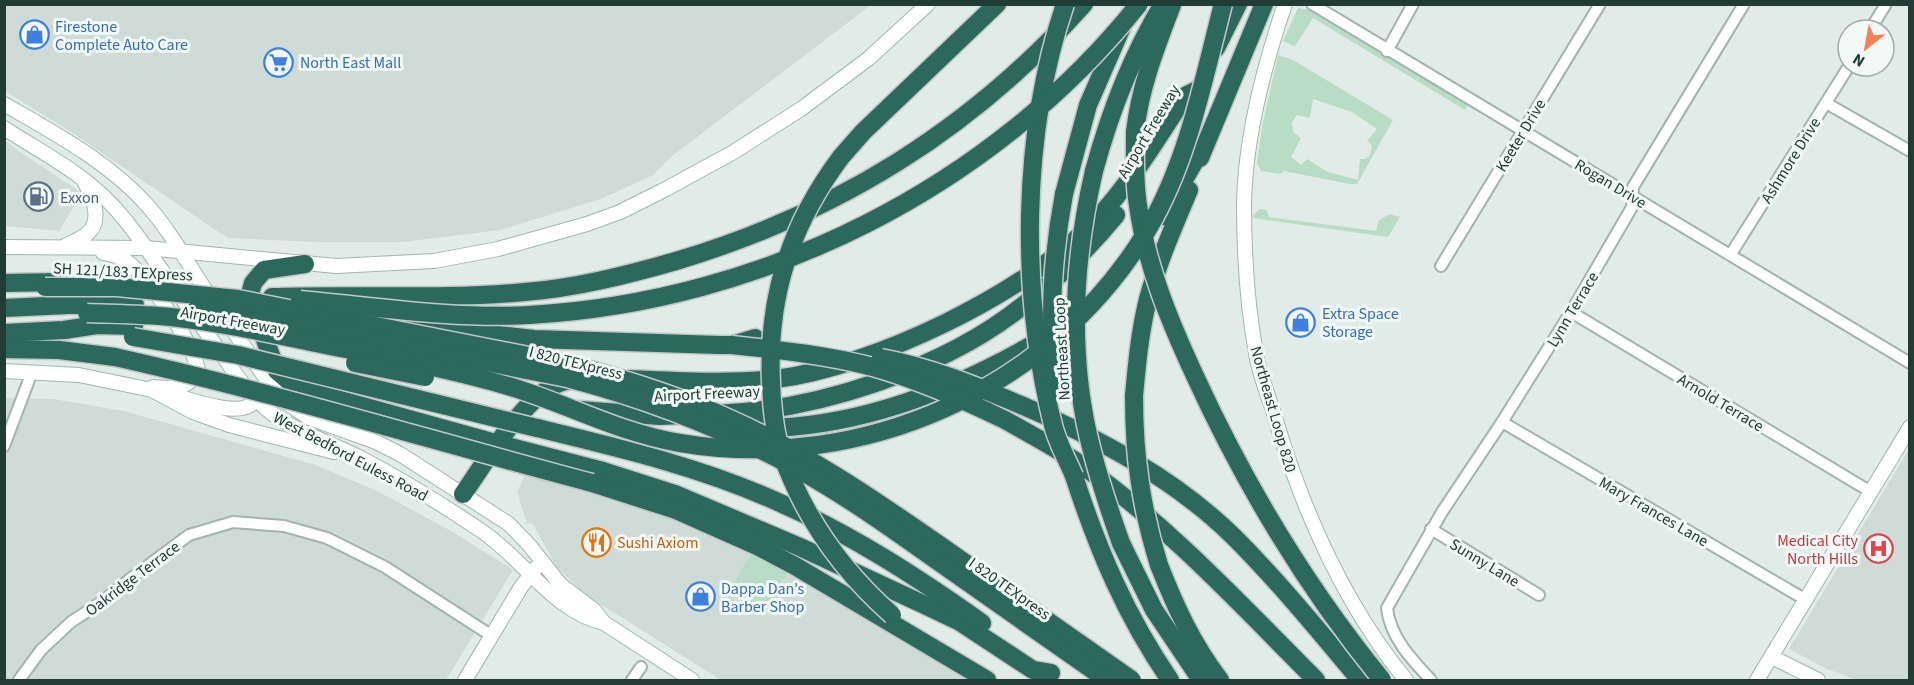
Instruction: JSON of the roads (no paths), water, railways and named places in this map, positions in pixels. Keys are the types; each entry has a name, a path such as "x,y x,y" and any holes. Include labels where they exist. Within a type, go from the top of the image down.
{"highway":[{"path":"919,638 870,596 838,560 802,503 785,462 774,417 770,361 775,307 781,276 799,226 813,197 841,157 863,132 997,4"},
{"path":"1065,4 1048,64 1038,118 1032,175 1031,261 1038,344 1053,427 1074,476"},
{"name":"Airport Freeway","path":"4,285 107,282 272,297 334,295 429,297 527,292 637,273 717,249 766,231 865,183 910,155 994,92 1084,4"},
{"path":"1136,4 1113,43 1088,105 1064,194 1054,263 1053,335 1055,373 1064,433 1074,476 1089,523 1105,566 1126,608 1170,681"},
{"path":"238,299 299,300 484,315 528,315 606,307 662,297 725,281 800,255 842,237 884,216 988,150 1059,91 1090,60 1136,4"},
{"name":"Northeast Loop","path":"1163,4 1146,32 1123,81 1106,125 1094,171 1086,207 1077,273 1078,370 1091,450 1121,543 1154,610 1201,681"},
{"path":"1172,4 1145,78 1135,132 1134,169 1138,206 1148,252 1175,333 1212,413 1256,496 1306,577 1382,681"},
{"path":"4,308 68,305 87,313 168,316 210,322 456,372 548,399 630,432 679,443 736,450 813,447 857,439 908,425 940,412 999,381 1058,337 1113,281 1148,229 1172,182 1197,107 1224,4"},
{"name":"Airport Freeway","path":"133,332 173,329 235,338 552,407 660,416 738,414 832,397 934,359 981,334 1024,305 1091,245 1147,175 1195,91 1238,4"},
{"path":"1220,681 1192,639 1176,606 1159,565 1148,529 1138,482 1134,440 1134,396 1137,362 1149,298 1160,261 1191,185 1203,147 1264,4"},
{"path":"463,494 522,410 549,387 567,380 589,377 708,382 777,378 812,372 847,362 907,339 952,319 1002,292 1041,267 1094,222 1141,163 1185,96 1195,91"},
{"path":"660,416 711,429 816,425 884,409 975,376 1051,334 1112,280 1161,219 1203,147"},
{"path":"305,264 264,270 253,283 249,298 277,372 297,388 603,471 675,494 932,608 960,622 1034,670 1057,677"},
{"name":"SH 121/183 TEXpress","path":"4,285 117,287 238,299"},
{"path":"272,297 402,324 534,339 732,345 786,350 871,367 920,382 958,397 1005,420 1079,464 1159,526 1316,681"},
{"name":"I 820 TEXpress","path":"238,299 569,364 649,387 733,420 791,449 862,491 1132,681"},
{"name":"I 820 TEXpress","path":"68,305 135,305 246,315 444,352 567,378 644,401 730,435 829,488 872,515 1107,681"},
{"path":"4,333 64,330 91,335 133,332 238,355 682,465 777,501 865,546 926,584 1057,677"},
{"path":"732,345 755,338 812,345 889,360 948,376 1071,426 1147,470 1191,501 1232,535 1288,592 1360,681"},
{"path":"4,350 59,350 115,357 185,373 346,414 592,483 676,510 757,546 795,566 886,622 919,638 987,681"}],"main road":[{"path":"4,247 146,248 183,256 305,264 366,265 434,261 498,249 587,224 620,212 732,153 801,109 868,59 928,4"},
{"name":"Northeast Loop 820","path":"1285,4 1270,47 1260,92 1245,193 1247,294 1256,356 1287,458 1325,551 1381,650 1406,681"},
{"path":"4,104 93,159 133,190 162,223 268,383 284,401 309,418 392,450 509,524 560,584 595,610 604,623 692,681"},
{"name":"West Bedford Euless Road","path":"4,128 81,176 112,204 256,400 272,414 364,460 447,509 485,533 531,573 552,595 590,620 604,623"},
{"path":"62,248 88,233 96,216 94,202 81,176"},
{"path":"62,248 110,254 127,260 143,276 182,333 198,365 198,374 182,387 139,386"},
{"path":"4,371 78,375 139,386 230,409 250,406 268,383"},
{"path":"155,390 193,411 229,425 364,460"},
{"path":"1757,681 1910,428"},
{"path":"447,509 463,494"},
{"path":"465,681 531,573 542,562"},
{"path":"1772,657 1818,681"}],"street":[{"name":"Rogan Drive","path":"1312,4 1910,363"},
{"path":"1387,51 1413,4"},
{"name":"Keeter Drive","path":"1441,266 1600,4"},
{"name":"Lynn Terrace","path":"1431,681 1413,661 1393,631 1387,608 1431,529 1571,312 1632,207 1633,187 1744,4"},
{"path":"1877,18 1886,4"},
{"name":"Ashmore Drive","path":"1731,254 1842,78"},
{"path":"1826,103 1910,152"},
{"name":"Arnold Terrace","path":"1571,312 1871,492"},
{"path":"4,446 32,372"},
{"name":"Mary Frances Lane","path":"1502,422 1806,600"},
{"name":"Oakridge Terrace","path":"19,681 41,650 71,622 189,535 233,522 284,526 327,538 385,567 492,636"},
{"name":"Sunny Lane","path":"1431,529 1539,595"},
{"path":"632,681 641,667"}],"place":[{"name":"Firestone Complete Auto Care","path":"34,35"},
{"name":"North East Mall","path":"279,62"},
{"name":"Exxon","path":"39,197"},
{"name":"Extra Space Storage","path":"1301,322"},
{"name":"Sushi Axiom","path":"596,542"},
{"name":"Medical City North Hills","path":"1879,549"},
{"name":"Dappa Dan’s Barber Shop","path":"700,597"}]}
